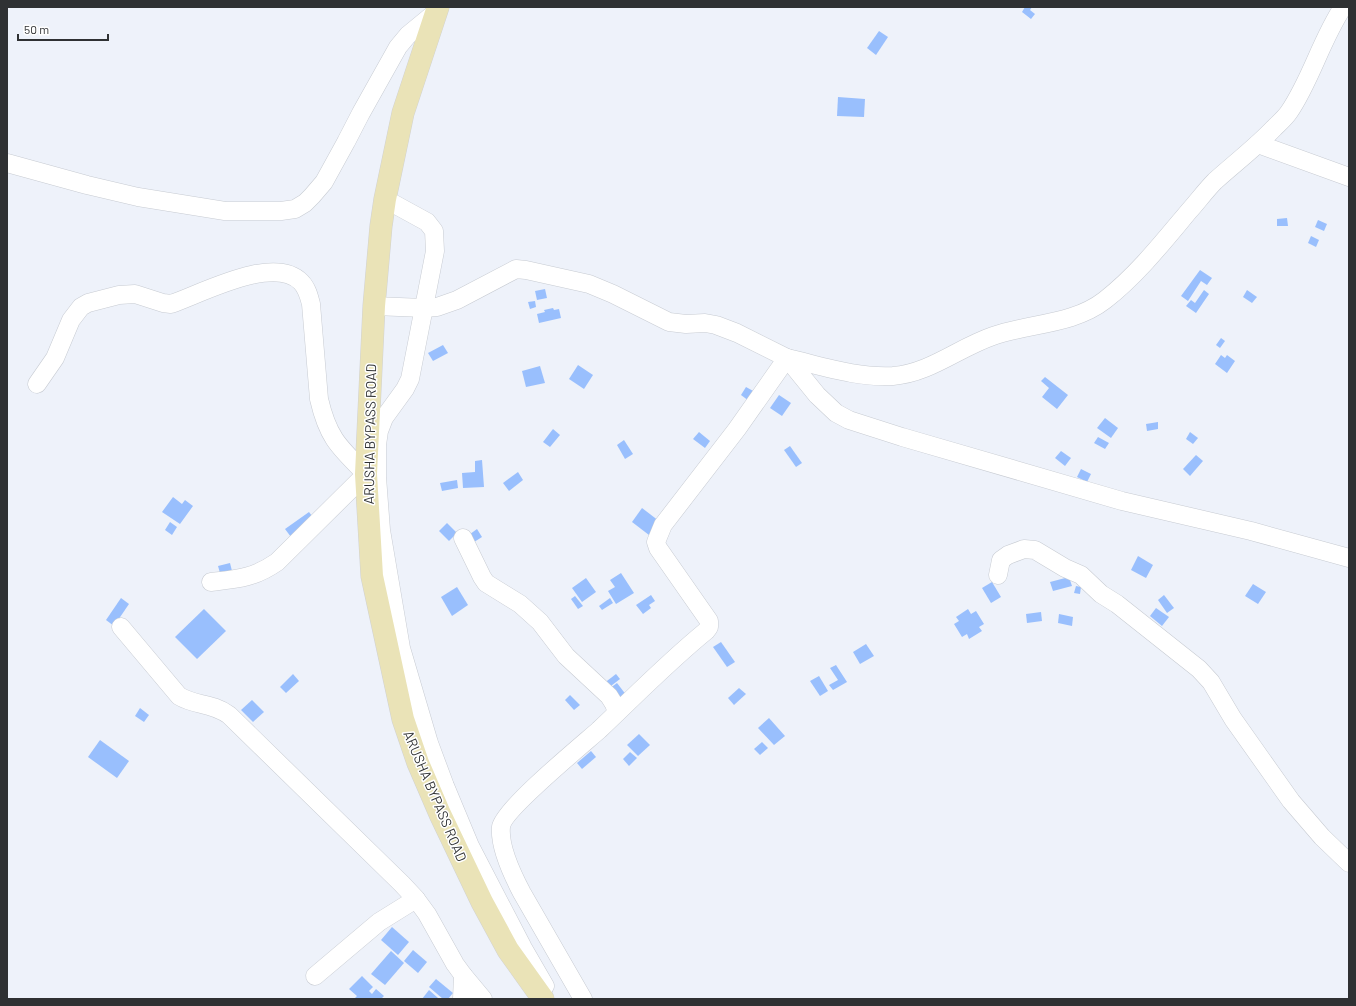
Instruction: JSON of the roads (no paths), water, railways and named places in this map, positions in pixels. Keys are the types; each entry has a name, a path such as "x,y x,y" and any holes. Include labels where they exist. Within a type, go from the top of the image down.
{"main road":[{"name":"ARUSHA BYPASS ROAD","path":"437,10 403,113 385,199 381,226 374,306 366,474 372,576 403,719 418,763 440,814 482,902 508,950 543,999"}],"street":[{"path":"374,306 424,308 437,307 457,300 516,269 526,270 589,284 613,294 669,322 686,324 704,323 716,325 737,333 787,358 866,376 910,374 927,368 966,347 993,336 1076,316 1104,301 1128,280 1215,182 1258,144 1288,114 1300,96 1330,30 1343,7"},
{"path":"7,163 138,197 225,211 281,212 295,209 305,203 324,182 398,47 408,35 437,10"},
{"path":"1258,144 1349,177"},
{"path":"385,199 427,222 434,231 435,251 410,379 405,389 384,418 379,431 377,477 381,530 401,648 429,743 470,846 530,961 553,999"},
{"path":"37,384 55,358 71,320 81,307 88,302 119,295 135,294 171,304 235,279 270,272 284,273 301,282 308,292 313,322 319,399 327,428 340,448 366,474 277,562 267,569 245,578 211,582"},
{"path":"787,358 817,395 836,413 849,420 902,437 1122,501 1251,531 1349,558"},
{"path":"583,999 518,886 502,845 501,827 505,817 525,797 709,627 709,621 658,548 656,542 663,525 737,429 787,358"},
{"path":"463,538 486,583 520,604 540,622 566,656 609,696 617,712"},
{"path":"998,575 1000,560 1008,555 1024,549 1035,550 1065,568 1081,575 1101,594 1117,604 1199,669 1212,682 1233,719 1291,801 1322,837 1349,863"},
{"path":"121,627 179,696 191,702 220,708 416,899 427,914 463,975 483,999"},
{"path":"315,976 379,922 416,899"},
{"path":"462,999 463,975"}]}
